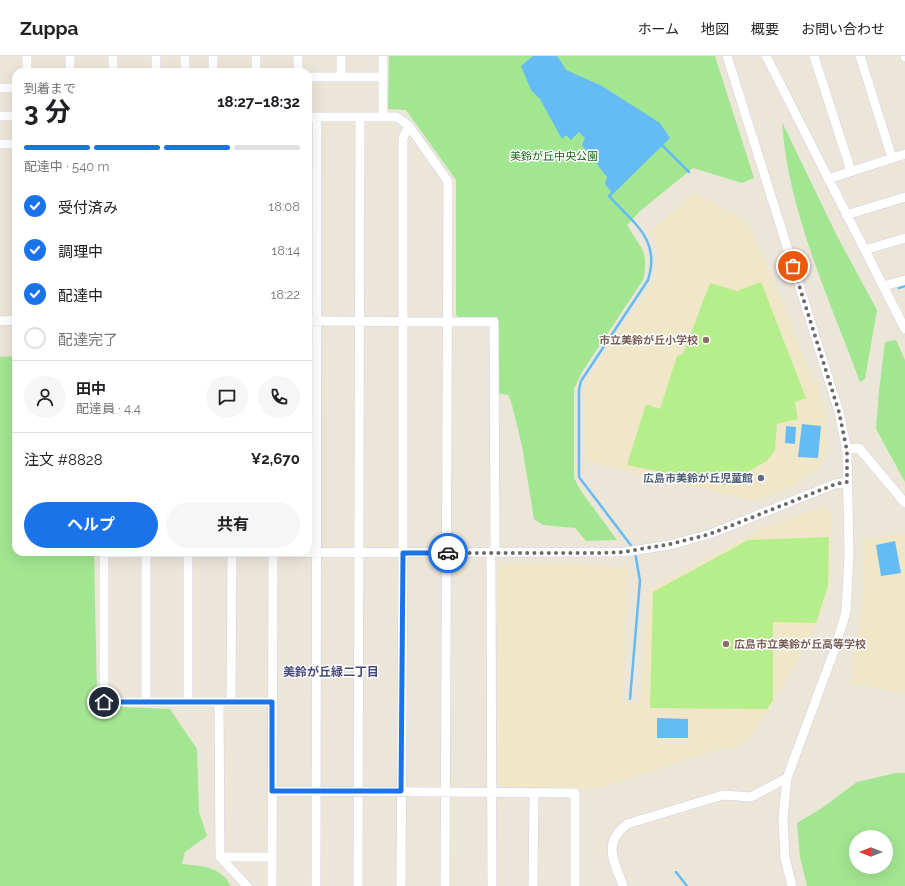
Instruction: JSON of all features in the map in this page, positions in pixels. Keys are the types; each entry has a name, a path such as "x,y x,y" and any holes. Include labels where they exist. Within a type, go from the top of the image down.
{"street":[{"path":"27,56 27,68"},
{"path":"70,56 70,68"},
{"path":"113,56 113,68"},
{"path":"156,56 156,68"},
{"path":"185,56 185,68"},
{"path":"213,56 213,68"},
{"path":"256,56 256,68"},
{"path":"298,56 298,68"},
{"path":"341,56 341,76"},
{"path":"383,56 383,116"},
{"path":"727,56 839,412 846,449 848,554 846,612 834,652 787,778 782,819 785,858 792,886"},
{"path":"766,56 883,286 901,312 905,329"},
{"path":"814,56 851,171"},
{"path":"860,56 892,158"},
{"path":"312,76 383,77"},
{"path":"0,88 12,88"},
{"path":"0,116 12,116"},
{"path":"316,886 317,553 312,321 313,117 383,116 397,117 409,126 447,180 448,186 445,886"},
{"path":"358,886 360,117"},
{"path":"401,886 403,138 409,126"},
{"path":"0,144 12,144"},
{"path":"828,179 905,154"},
{"path":"846,215 905,197"},
{"path":"865,250 905,238"},
{"path":"883,286 905,280"},
{"path":"0,320 12,320"},
{"path":"312,321 494,322 495,547 491,553 492,886"},
{"path":"846,449 860,448 905,503"},
{"path":"312,553 600,553 643,549 710,534 836,484 847,482"},
{"path":"104,556 104,702 272,702"},
{"path":"146,556 146,702"},
{"path":"188,556 188,702"},
{"path":"231,702 232,556"},
{"path":"272,886 273,556"},
{"path":"219,702 220,856 247,886"},
{"path":"623,886 612,855 612,844 617,832 628,824 723,795 751,797 787,778"},
{"path":"272,791 575,793 575,886"},
{"path":"533,886 534,793"},
{"path":"220,856 272,857"}],"shaded area":[{"name":"市立美鈴が丘小学校","path":"694,193 748,222 782,302 813,383 817,382 825,412 828,443 821,466 795,485 754,501 583,460 583,396 589,377 657,276 657,244 650,232"},
{"name":"広島市立美鈴が丘高等学校","path":"824,506 832,512 830,587 817,625 797,663 750,739 739,747 715,750 597,789 504,789 499,784 498,568 502,564 575,564 628,567 623,702 641,702 648,590 751,534 785,519"},
{"path":"905,533 905,694 850,683 862,604 863,539"}],"green space":[{"name":"美鈴が丘中央公園","path":"389,56 715,56 754,178 742,183 693,168 639,212 627,225 640,245 644,256 645,270 643,280 582,372 574,389 574,478 581,491 617,540 586,541 575,528 543,525 534,519 522,446 511,401 508,395 501,394 498,391 498,317 458,317 456,315 456,180 406,110 388,109"},
{"path":"782,122 837,236 877,310 865,379 860,382 823,287 801,222 792,189"},
{"path":"761,282 806,398 795,402 798,419 777,424 775,450 767,461 725,485 627,465 646,404 660,409 677,356 683,354 710,283 737,291"},
{"path":"896,340 905,360 905,482 876,429 885,342"},
{"path":"12,356 12,556 94,556 97,697 101,706 170,709 197,749 199,812 207,836 185,852 182,864 210,868 222,874 231,886 0,886 0,357"},
{"path":"829,537 828,586 816,623 773,622 773,700 767,709 650,708 653,592 748,540"},
{"path":"896,773 905,773 905,886 807,886 800,857 797,823 822,808 857,782"}],"water":[{"path":"533,56 557,56 566,70 602,86 660,123 670,138 613,194 605,184 607,177 582,145 585,138 579,132 571,140 566,135 562,139 540,99 531,90 521,66"},
{"path":"802,424 821,426 818,458 798,457"},
{"path":"786,426 796,427 795,444 785,443"},
{"path":"895,541 901,573 881,576 876,545"},
{"path":"657,718 688,719 688,738 657,738"}],"waterway":[{"path":"661,144 689,172"},
{"path":"613,192 609,196 643,233 651,254 651,266 648,280 581,381 579,390 579,477 633,548"},
{"path":"899,288 905,286"},
{"path":"630,699 640,581 635,552"},
{"path":"676,872 687,886"}],"way so far":[{"path":"448,553 600,553 624,552 643,549 710,534 836,484 847,482 847,451 839,412 793,266"}],"place":[{"name":"市立美鈴が丘小学校","path":"706,340"},
{"name":"広島市美鈴が丘児童館","path":"761,478"},
{"name":"広島市立美鈴が丘高等学校","path":"726,644"}],"district":[{"name":"美鈴が丘緑二丁目","path":"331,672"}],"route":[{"path":"104,702 272,702 272,791 401,791 403,553 448,553"}]}
